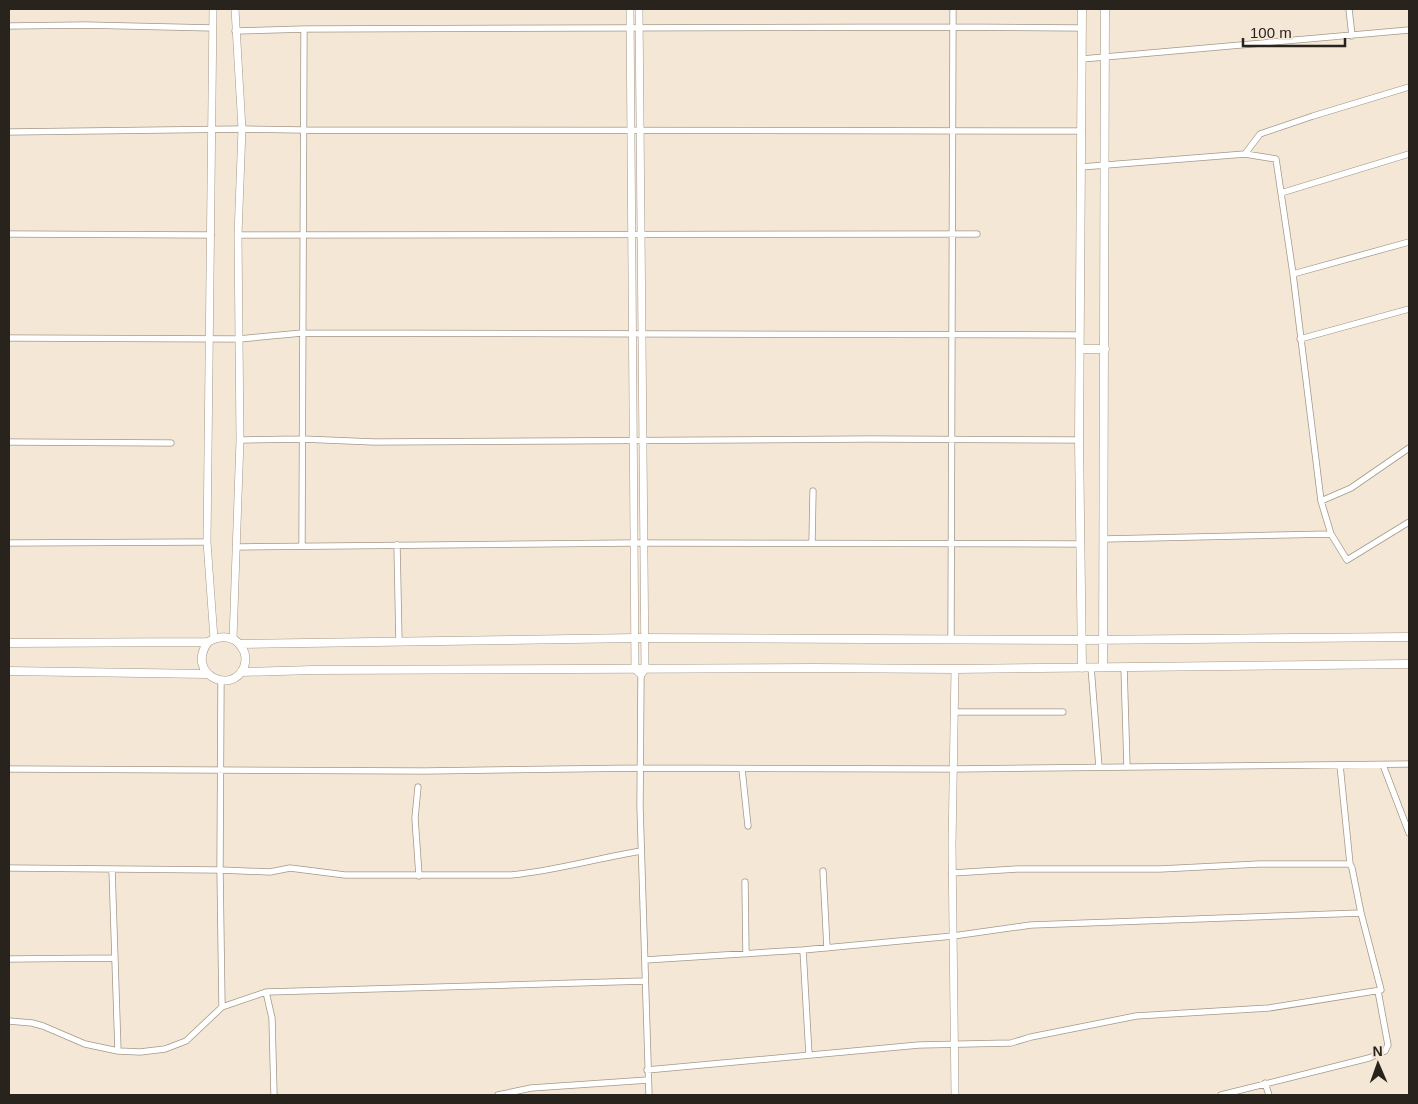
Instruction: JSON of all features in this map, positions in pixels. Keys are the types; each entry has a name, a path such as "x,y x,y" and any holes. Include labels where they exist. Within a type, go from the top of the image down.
{"main road":[{"path":"1082,9 1080,335 1082,668"},
{"path":"1103,667 1105,9"},
{"path":"1080,349 1105,349"},
{"path":"9,643 211,641 227,637 237,641 399,642 636,638 1102,640 1409,637"},
{"path":"211,641 203,650 201,658 203,667 208,674 221,681 229,680 241,672 245,665 244,650 237,641"},
{"path":"241,672 314,670 640,671 955,669 1409,664"},
{"path":"9,671 208,674"}],"street":[{"path":"211,641 207,542 213,9"},
{"path":"235,9 242,129 238,235 240,440 236,547 237,641"},
{"path":"630,9 633,543 636,638 640,671 642,851 649,1095"},
{"path":"639,9 644,639 640,671"},
{"path":"951,639 953,9"},
{"path":"1349,9 1352,36"},
{"path":"9,26 85,25 213,28"},
{"path":"235,31 304,29 953,26 1082,28"},
{"path":"302,546 304,29"},
{"path":"1082,59 1409,30"},
{"path":"1245,154 1260,134 1409,87"},
{"path":"9,132 211,129 1082,131"},
{"path":"1081,167 1245,154 1276,158 1293,274 1321,501 1331,534 1347,560 1409,522"},
{"path":"1281,193 1409,154"},
{"path":"9,234 211,235"},
{"path":"238,235 977,234"},
{"path":"1293,274 1409,242"},
{"path":"1300,338 1409,309"},
{"path":"9,338 239,338 302,333 1080,335"},
{"path":"240,440 302,439 374,442 1080,440"},
{"path":"9,442 172,443"},
{"path":"1321,501 1351,488 1409,448"},
{"path":"812,544 813,491"},
{"path":"1104,538 1331,534"},
{"path":"9,543 207,542"},
{"path":"236,547 633,543 1080,544"},
{"path":"396,545 399,642"},
{"path":"1091,667 1099,767"},
{"path":"1124,667 1127,767"},
{"path":"955,669 952,873 955,1095"},
{"path":"221,681 220,870 222,1007"},
{"path":"954,712 1063,712"},
{"path":"9,769 953,769 1409,764"},
{"path":"1221,1095 1369,1058 1385,1051 1388,1045 1378,991 1381,990 1350,864 1340,765"},
{"path":"1383,765 1409,833"},
{"path":"742,769 748,826"},
{"path":"418,787 416,818 419,876"},
{"path":"9,868 270,872 290,868 346,875 511,875 538,873 642,851"},
{"path":"952,873 1017,869 1160,869 1259,864 1350,864"},
{"path":"112,869 118,1051"},
{"path":"823,871 826,948"},
{"path":"745,882 746,954"},
{"path":"645,960 826,948 953,936 1031,925 1361,913"},
{"path":"803,950 809,1056"},
{"path":"9,959 114,958"},
{"path":"9,1020 32,1023 85,1044 118,1051 140,1052 165,1049 186,1041 222,1007 266,992 645,981"},
{"path":"647,1070 918,1045 1010,1043 1136,1016 1269,1008 1378,991"},
{"path":"266,992 272,1018 274,1095"},
{"path":"498,1095 531,1088 648,1080"},
{"path":"1265,1083 1269,1095"}]}
